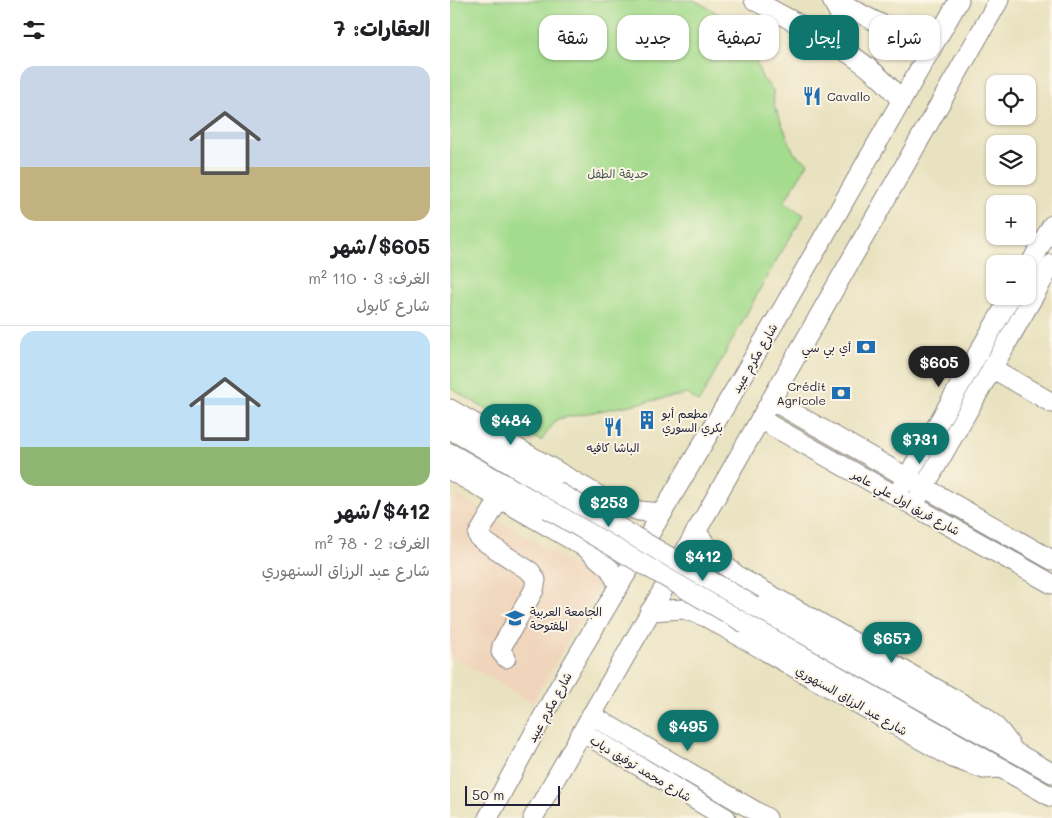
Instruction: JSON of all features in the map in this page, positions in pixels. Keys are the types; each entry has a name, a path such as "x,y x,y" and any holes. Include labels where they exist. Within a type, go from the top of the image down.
{"street":[{"path":"754,0 789,20"},
{"path":"834,0 840,15"},
{"path":"834,0 903,33 926,34 944,25"},
{"name":"شارع مكرم عبيد","path":"488,818 558,689 663,513 958,0"},
{"path":"533,818 999,0"},
{"path":"857,60 874,70 901,101"},
{"path":"1036,256 1049,237"},
{"path":"913,505 1052,264"},
{"path":"897,496 1006,305"},
{"path":"992,368 1052,403"},
{"name":"شارع فريق اول علي عامر","path":"771,400 1052,560"},
{"path":"450,409 593,492 627,508 663,513"},
{"name":"شارع فريق اول علي عامر","path":"760,419 1052,584"},
{"path":"450,429 754,606 1052,773"},
{"path":"450,453 1002,768"},
{"path":"450,470 572,538 603,561 616,578 619,586"},
{"path":"572,538 584,533 593,524 597,511 593,492"},
{"path":"500,498 478,535 479,538 531,572 536,580 534,590 502,646 501,652 506,658"},
{"path":"696,531 715,557 739,577 984,716 997,726 1007,738 1014,752"},
{"path":"714,621 713,604 717,591 726,581 739,577"},
{"name":"شارع عبد الرزاق السنهوري","path":"650,611 684,610 714,621 953,758 984,769 1002,768 1052,797"},
{"name":"شارع محمد توفيق دياب","path":"592,715 726,794 739,811 767,818"},
{"name":"شارع محمد توفيق دياب","path":"582,732 718,816"},
{"path":"718,816 726,794"}],"shaded area":[{"name":"الجامعة العربية المفتوحة","path":"457,495 600,582 533,703 450,655 450,506"}],"green space":[{"name":"حديقة الطفل","path":"450,0 694,0 721,15 699,15 699,60 756,60 762,78 773,90 774,105 794,153 808,163 784,202 804,215 767,276 699,402 687,394 557,419 541,441 450,388"}],"place":[{"name":"Cavallo","path":"812,96"},
{"name":"أي بي سي","path":"866,347"},
{"name":"Crédit Agricole","path":"841,393"},
{"name":"مطعم أبو بكري السوري","path":"647,420"},
{"name":"الباشا كافيه","path":"613,427"},
{"name":"الجامعة العربية المفتوحة","path":"515,618"}]}
